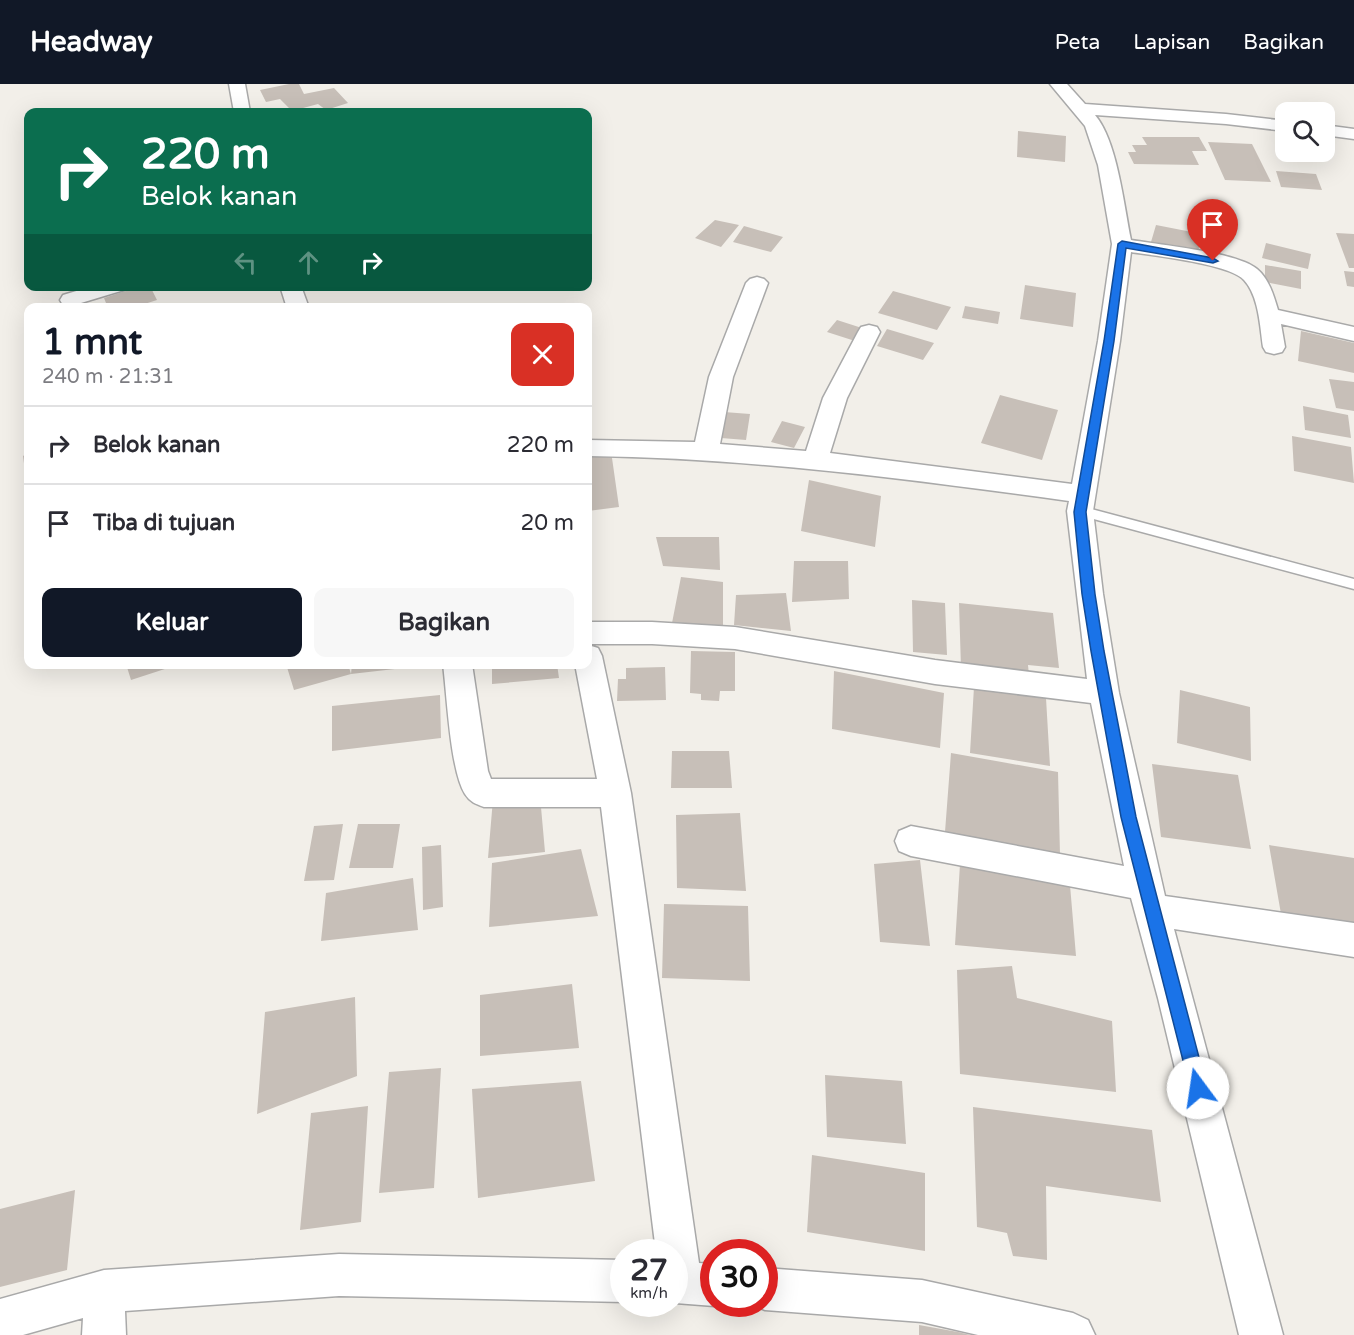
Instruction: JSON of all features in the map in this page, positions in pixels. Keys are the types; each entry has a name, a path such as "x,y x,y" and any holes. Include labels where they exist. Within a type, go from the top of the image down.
{"street":[{"path":"237,84 241,108"},
{"path":"1058,84 1094,124 1107,165 1122,244 1109,341 1081,503 1089,594 1104,693 1128,817 1261,1335"},
{"path":"1082,109 1275,125"},
{"path":"1335,131 1354,134"},
{"path":"1122,244 1232,264 1254,277 1269,314 1274,347"},
{"path":"706,450 721,377 756,283"},
{"path":"71,300 101,291"},
{"path":"1269,314 1312,326 1354,334"},
{"path":"815,460 835,398 869,332"},
{"path":"592,448 706,450 815,460 1081,503"},
{"path":"592,633 652,633 735,638 935,672 1104,693"},
{"path":"459,669 472,771 477,786 484,793 615,793"},
{"path":"591,669 615,793 690,1283"},
{"path":"911,840 1148,898 1354,940"},
{"path":"0,1320 104,1292 339,1275 610,1281"},
{"path":"778,1290 922,1301 1073,1335"},
{"path":"104,1292 104,1335"}],"lane":[{"path":"1081,503 1354,584"}],"building":[{"path":"289,84 299,84 304,94 334,88 348,103 332,108 323,108 318,104 303,108 289,108 280,99 266,102 260,90"},
{"path":"1018,131 1066,136 1065,162 1017,157"},
{"path":"1142,137 1199,137 1207,151 1192,151 1199,165 1134,164 1128,152 1136,152 1132,145 1147,145"},
{"path":"1208,142 1252,144 1271,182 1225,180"},
{"path":"1276,171 1316,174 1322,190 1281,187"},
{"path":"715,220 739,225 721,247 695,238"},
{"path":"1156,225 1202,234 1198,252 1151,242"},
{"path":"744,226 783,237 771,252 733,242"},
{"path":"1336,233 1354,234 1354,268 1349,268"},
{"path":"1266,243 1311,254 1308,269 1262,258"},
{"path":"1265,265 1301,271 1301,289 1265,282"},
{"path":"1344,271 1354,272 1354,287 1347,286"},
{"path":"1025,285 1076,293 1073,327 1020,319"},
{"path":"126,291 152,291 157,300 148,303 106,303 104,298"},
{"path":"893,291 951,307 937,330 878,313"},
{"path":"965,306 1000,312 998,324 962,318"},
{"path":"837,320 865,329 855,341 827,332"},
{"path":"887,329 934,343 923,360 877,346"},
{"path":"1301,331 1354,343 1354,373 1298,361"},
{"path":"1329,379 1354,382 1354,411 1336,408"},
{"path":"1000,395 1058,410 1042,460 981,443"},
{"path":"1303,406 1348,415 1351,438 1305,430"},
{"path":"724,412 750,414 746,440 721,438"},
{"path":"782,421 805,427 794,448 771,442"},
{"path":"1292,436 1351,447 1354,483 1294,471"},
{"path":"611,451 619,507 592,510 592,453"},
{"path":"809,480 881,496 875,547 801,531"},
{"path":"656,537 719,537 720,570 663,566"},
{"path":"794,561 848,561 849,599 792,602"},
{"path":"681,577 723,582 723,626 672,623"},
{"path":"786,593 791,631 734,625 736,595"},
{"path":"912,600 945,603 947,655 913,652"},
{"path":"959,603 1053,613 1059,668 1028,665 1029,675 961,668"},
{"path":"691,651 735,652 735,691 720,691 719,701 701,700 701,694 690,693"},
{"path":"665,667 666,700 617,701 618,679 626,679 626,668"},
{"path":"128,669 165,669 131,680"},
{"path":"288,669 350,669 351,674 294,690"},
{"path":"352,669 395,669 351,674"},
{"path":"492,669 558,669 559,678 492,684"},
{"path":"834,671 944,693 940,748 832,729"},
{"path":"974,687 1046,698 1050,766 970,753"},
{"path":"1180,690 1250,707 1251,761 1177,743"},
{"path":"440,695 441,738 332,751 332,706"},
{"path":"672,751 729,751 732,788 671,788"},
{"path":"951,753 1058,772 1060,855 945,832"},
{"path":"1152,764 1238,775 1251,849 1161,837"},
{"path":"540,796 545,852 488,858 493,799"},
{"path":"740,813 746,891 677,888 676,815"},
{"path":"343,824 334,880 304,881 314,826"},
{"path":"358,824 400,824 393,868 349,868"},
{"path":"441,845 443,907 423,910 422,847"},
{"path":"1269,845 1354,858 1354,925 1281,914"},
{"path":"581,849 598,916 489,927 492,863"},
{"path":"920,860 930,946 880,942 874,864"},
{"path":"960,864 1070,885 1076,956 955,945"},
{"path":"413,878 418,930 321,941 326,893"},
{"path":"664,904 748,906 750,981 662,978"},
{"path":"1012,966 1017,998 1112,1021 1116,1092 960,1074 957,970"},
{"path":"572,984 579,1048 480,1056 480,995"},
{"path":"355,997 357,1076 257,1114 265,1012"},
{"path":"441,1068 434,1188 379,1193 389,1072"},
{"path":"825,1075 902,1081 906,1144 827,1137"},
{"path":"581,1081 595,1181 478,1198 472,1089"},
{"path":"368,1106 361,1222 300,1230 311,1113"},
{"path":"973,1107 1152,1130 1161,1202 1046,1186 1047,1260 1013,1256 1007,1233 977,1227"},
{"path":"812,1155 925,1173 925,1251 807,1232"},
{"path":"75,1190 67,1270 0,1287 0,1209"},
{"path":"919,1325 958,1332 970,1335 919,1335"}],"route":[{"path":"1198,1088 1128,817 1104,693 1089,594 1080,512 1109,341 1122,244 1213,261"}]}
